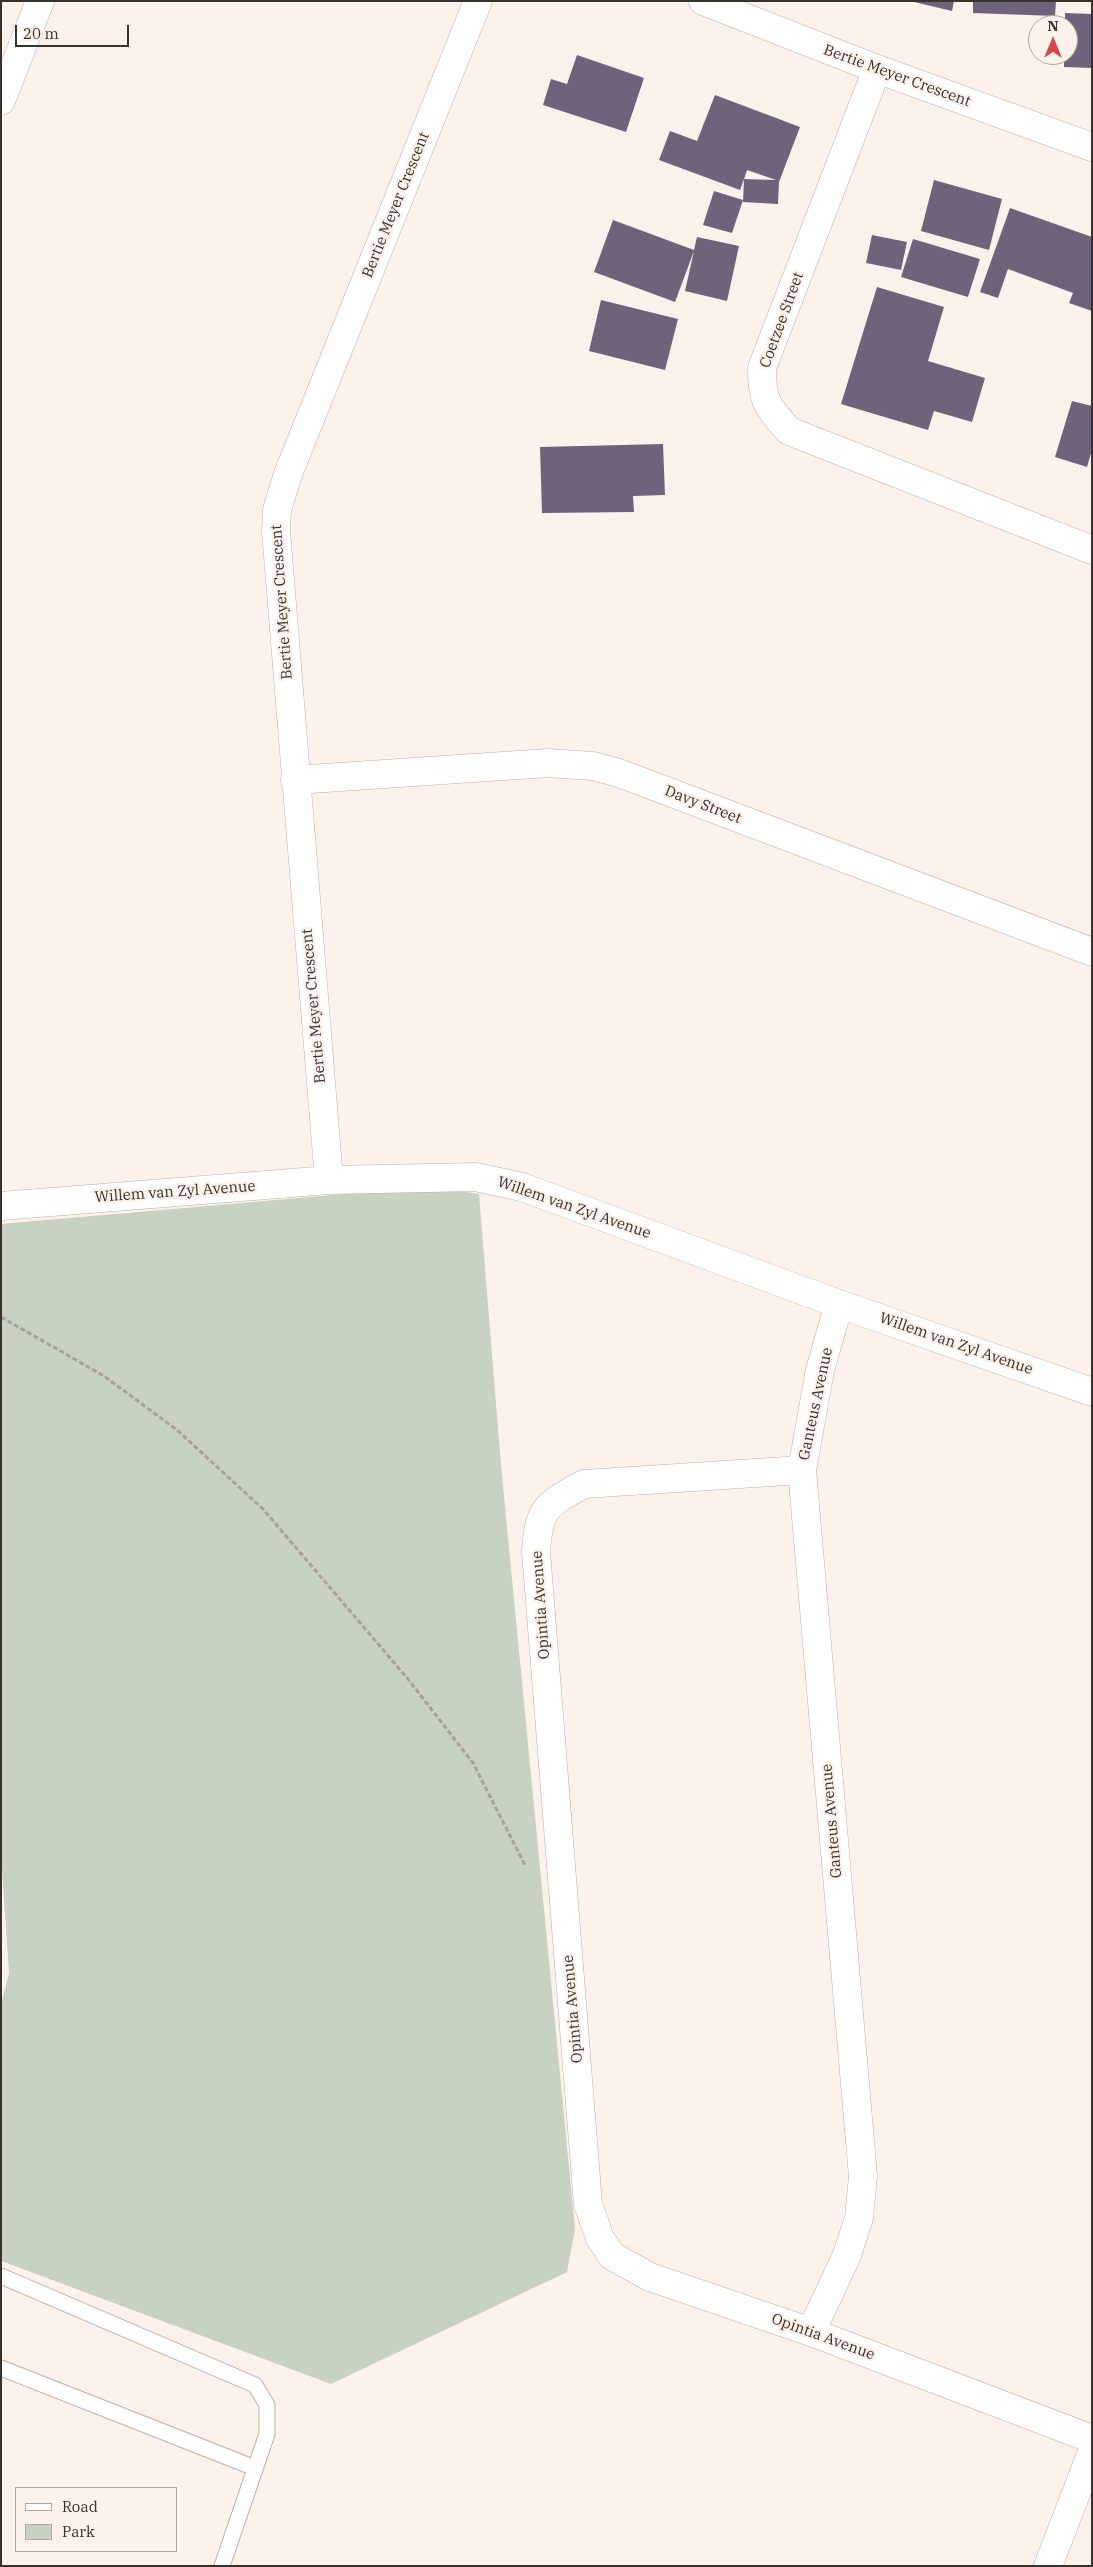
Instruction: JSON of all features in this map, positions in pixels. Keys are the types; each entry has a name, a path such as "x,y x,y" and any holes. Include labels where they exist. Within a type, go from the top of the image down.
{"street":[{"path":"1,101 40,1"},
{"name":"Bertie Meyer Crescent","path":"329,1180 295,780 276,531 277,510 288,474 478,1"},
{"name":"Bertie Meyer Crescent","path":"703,1 877,69 1092,147"},
{"name":"Coetzee Street","path":"877,69 762,368 762,392 772,411 789,431 1092,550"},
{"name":"Davy Street","path":"295,780 548,763 593,766 618,773 1092,952"},
{"name":"Willem van Zyl Avenue","path":"1,1206 329,1180 447,1176 476,1177 503,1182 839,1304 1092,1392"},
{"name":"Ganteus Avenue","path":"811,2332 847,2255 859,2218 863,2176 802,1470 820,1370 839,1304"},
{"name":"Opintia Avenue","path":"802,1470 584,1484 559,1498 545,1510 538,1525 536,1552 588,2204 600,2238 612,2256 650,2277 811,2332 1092,2439"},
{"path":"1048,2566 1092,2452"}],"lane":[{"path":"1,2276 255,2385 266,2405 266,2434 222,2566"},
{"path":"1,2368 255,2468"}],"path":[{"path":"1,1317 104,1376 177,1430 262,1509 408,1679 473,1763 529,1874"}],"green space":[{"path":"447,1189 479,1194 501,1465 575,2229 567,2272 331,2384 1,2261 1,2004 9,1973 1,1855 1,1224 367,1192"}],"building":[{"path":"910,1 954,1 952,11"},
{"path":"973,1 1056,1 1055,15 973,13"},
{"path":"1065,13 1092,14 1092,68 1064,67 1064,65 1078,65 1078,15 1065,15"},
{"path":"577,55 644,78 626,132 543,105 551,79 567,84"},
{"path":"715,95 800,127 779,182 778,204 743,202 744,179 740,190 659,160 670,131 697,141","holes":["747,170 776,180 744,179"]},
{"path":"934,180 1002,199 989,250 921,231"},
{"path":"714,191 743,200 732,233 703,225"},
{"path":"1010,208 1092,237 1092,311 1069,303 1073,293 1008,269 998,298 980,292"},
{"path":"613,220 694,250 697,237 739,246 727,301 685,291 694,251 675,302 594,272"},
{"path":"872,235 907,242 901,270 866,263"},
{"path":"913,239 980,259 968,297 901,277"},
{"path":"877,287 944,307 928,361 985,378 972,422 934,411 928,430 841,404"},
{"path":"601,300 678,319 665,370 589,351"},
{"path":"1072,401 1092,406 1092,450 1087,467 1055,457"},
{"path":"663,444 665,495 633,496 634,512 542,513 540,447"}]}
